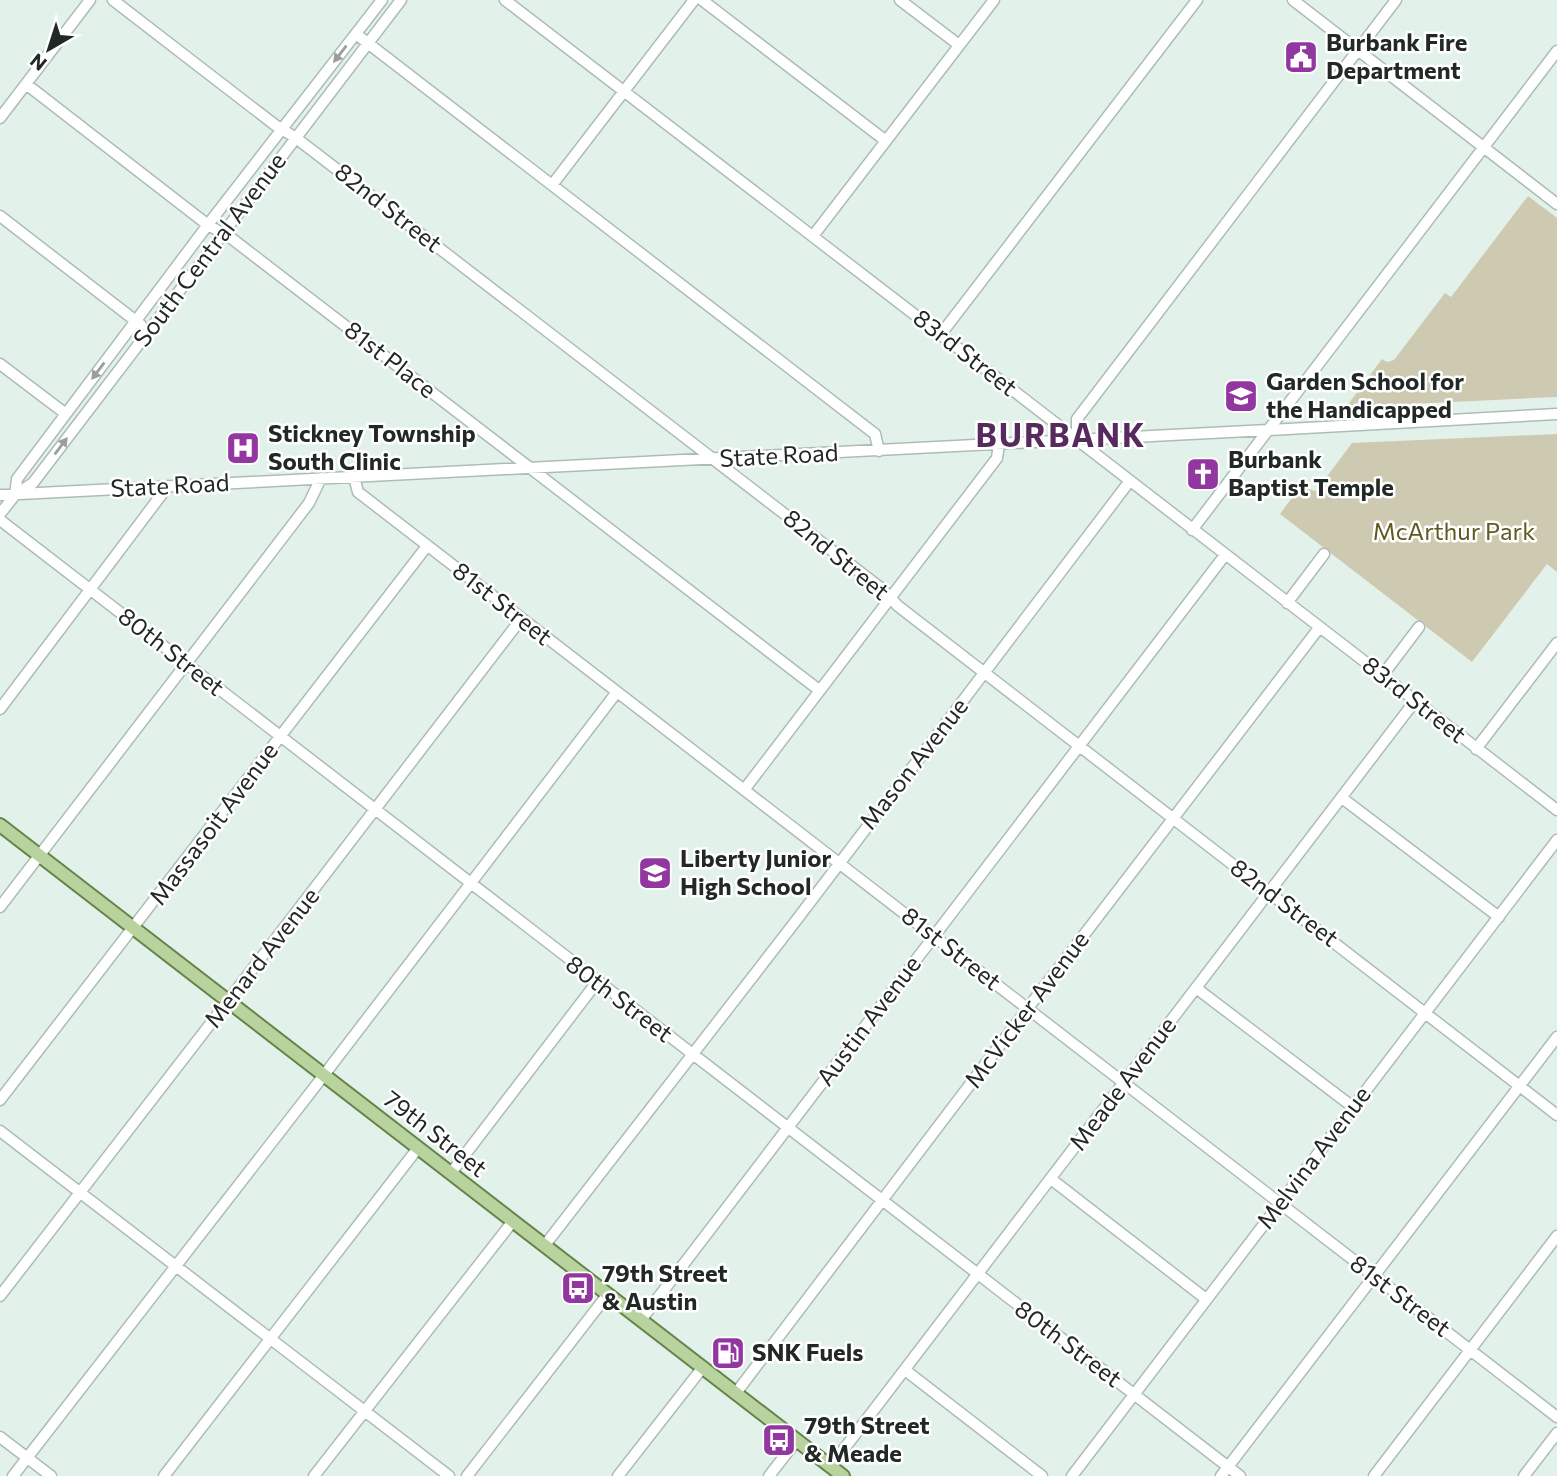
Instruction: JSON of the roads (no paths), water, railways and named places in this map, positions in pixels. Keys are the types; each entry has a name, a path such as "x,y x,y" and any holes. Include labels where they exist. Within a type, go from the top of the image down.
{"main road":[{"name":"79th Street","path":"0,825 844,1476"}],"street":[{"path":"0,118 90,0"},
{"name":"82nd Street","path":"113,0 714,459 891,597 898,606 1557,1115"},
{"name":"South Central Avenue","path":"15,495 17,479 382,0"},
{"name":"South Central Avenue","path":"0,514 15,495 33,483 401,0"},
{"name":"83rd Street","path":"505,0 1557,810"},
{"path":"552,185 694,0"},
{"path":"702,0 886,141"},
{"path":"900,0 959,45"},
{"path":"813,236 994,0"},
{"path":"941,334 1197,0"},
{"path":"1293,0 1557,204"},
{"path":"1077,439 1077,419 1396,0"},
{"path":"356,34 875,434 879,451"},
{"path":"1192,530 1557,51"},
{"name":"81st Place","path":"26,84 208,225 231,237 819,690"},
{"path":"0,216 148,331"},
{"path":"0,364 66,414"},
{"name":"State Road","path":"0,495 1557,414"},
{"path":"744,790 997,458 999,444"},
{"name":"81st Street","path":"354,477 358,492 427,546 1557,1418"},
{"path":"0,907 309,503 321,478"},
{"name":"Mason Avenue","path":"545,1245 1129,482"},
{"path":"0,709 168,486"},
{"name":"80th Street","path":"0,520 1135,1395 1225,1471 1240,1476"},
{"name":"Massasoit Avenue","path":"0,1100 427,546"},
{"path":"1287,603 1324,554"},
{"name":"Austin Avenue","path":"641,1320 1225,555"},
{"name":"Menard Avenue","path":"0,1296 521,619"},
{"path":"1382,676 1419,627"},
{"name":"McVicker Avenue","path":"736,1394 1319,628"},
{"path":"1476,749 1557,643"},
{"path":"13,1476 617,692"},
{"name":"Meade Avenue","path":"831,1466 1415,701"},
{"path":"1342,798 1499,916"},
{"name":"Melvina Avenue","path":"1072,1476 1557,840"},
{"path":"451,1173 597,982"},
{"path":"1196,988 1353,1107"},
{"path":"1225,1471 1557,1037"},
{"path":"0,1131 449,1476"},
{"path":"164,1476 418,1148"},
{"path":"1051,1179 1206,1299"},
{"path":"314,1476 513,1221"},
{"path":"1374,1476 1557,1236"},
{"path":"467,1476 608,1294"},
{"path":"618,1476 703,1367"},
{"path":"905,1370 1042,1476"},
{"path":"1524,1476 1557,1433"},
{"path":"0,1437 51,1476"},
{"path":"769,1476 797,1440"}],"place":[{"name":"Burbank Fire Department","path":"1301,57"},
{"name":"Garden School for the Handicapped","path":"1241,396"},
{"name":"Stickney Township South Clinic","path":"243,448"},
{"name":"Burbank Baptist Temple","path":"1203,474"},
{"name":"Liberty Junior High School","path":"655,873"},
{"name":"79th Street & Austin","path":"578,1288"},
{"name":"SNK Fuels","path":"728,1353"},
{"name":"79th Street & Meade","path":"779,1440"}],"district":[{"name":"BURBANK","path":"1061,436"}],"park label":[{"name":"McArthur Park","path":"1454,532"}]}
